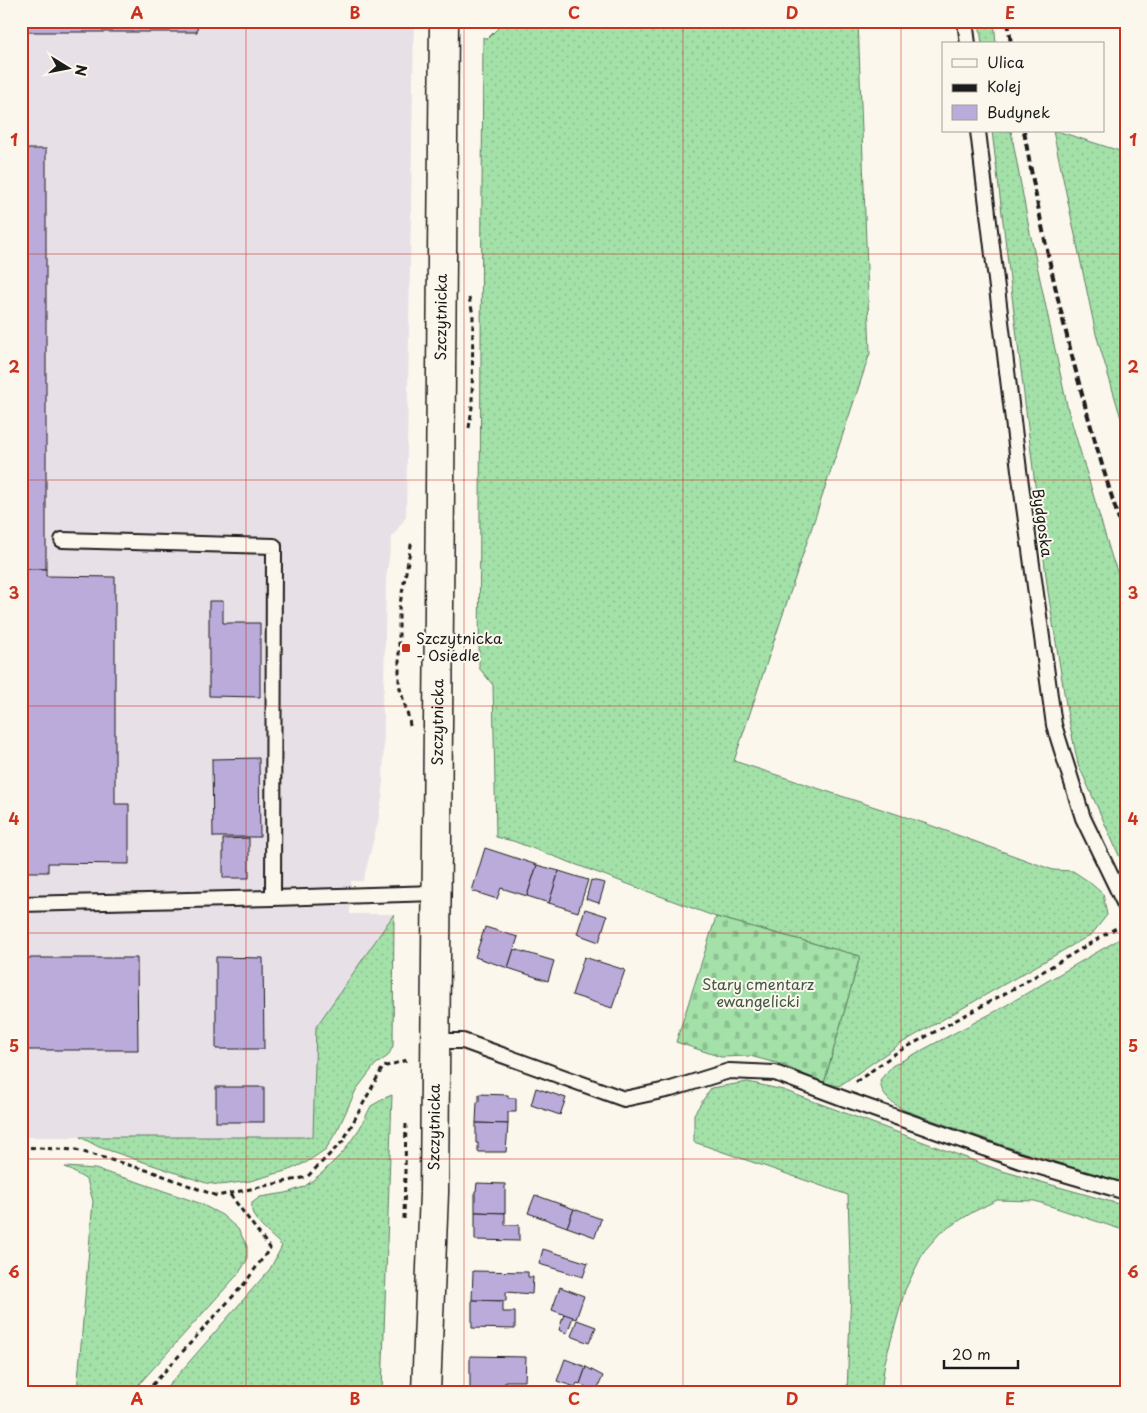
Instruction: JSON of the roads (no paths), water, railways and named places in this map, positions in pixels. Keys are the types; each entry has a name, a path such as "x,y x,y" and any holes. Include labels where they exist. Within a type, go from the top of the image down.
{"street":[{"name":"Szczytnicka","path":"426,1392 434,1193 444,21"}],"lane":[{"path":"965,21 968,42"},
{"name":"Bydgoska","path":"978,132 1018,470 1054,725 1083,818 1126,907"},
{"path":"62,540 274,546 273,898"},
{"path":"21,904 436,893"},
{"path":"435,1041 464,1041 624,1100 671,1089 729,1071 775,1073 1020,1161 1126,1192"}],"railway":[{"path":"1008,21 1011,42"},
{"path":"1024,132 1055,287 1095,440 1126,541"}],"place":[{"name":"Szczytnicka - Osiedle","path":"406,648"}],"park label":[{"name":"Stary cmentarz ewangelicki","path":"758,994"}]}
